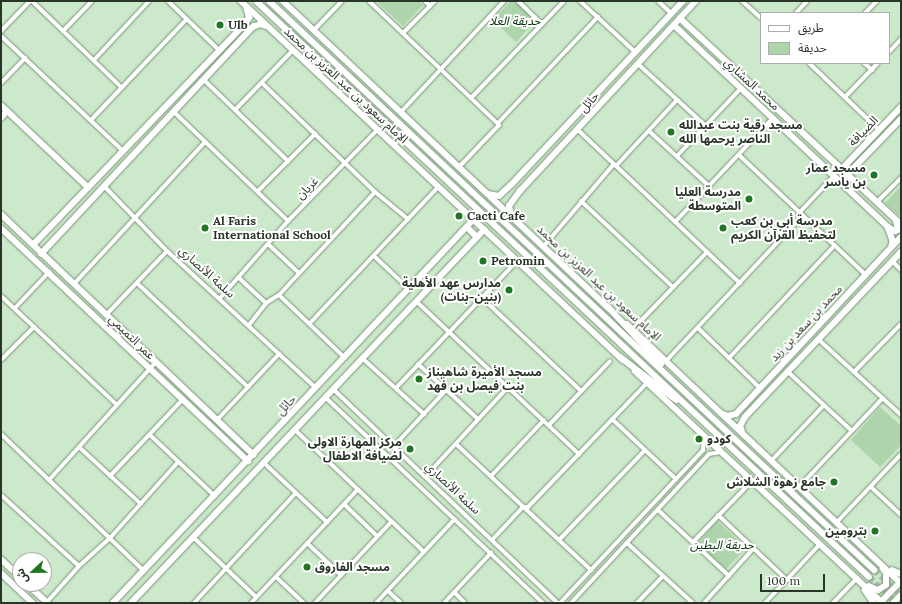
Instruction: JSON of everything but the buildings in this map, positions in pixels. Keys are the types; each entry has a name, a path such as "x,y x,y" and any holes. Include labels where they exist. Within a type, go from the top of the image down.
{"main road":[{"name":"الإمام سعود بن عبد العزيز بن محمد","path":"256,1 868,577"},
{"name":"الإمام سعود بن عبد العزيز بن محمد","path":"269,1 874,570"},
{"path":"608,307 673,380"},
{"path":"620,357 689,409"},
{"path":"893,603 901,595"}],"street":[{"path":"1,31 31,1 121,87"},
{"path":"63,31 91,1"},
{"path":"94,60 149,1"},
{"path":"168,1 186,20 219,50"},
{"path":"314,30 342,1"},
{"path":"369,1 499,124"},
{"path":"425,1 430,6"},
{"path":"403,33 435,1"},
{"path":"401,112 503,1"},
{"path":"518,1 542,24"},
{"path":"471,98 564,1"},
{"path":"580,1 634,51"},
{"path":"658,1 671,13"},
{"name":"حائل","path":"486,193 499,196 634,51 683,1"},
{"name":"حائل","path":"515,197 696,1"},
{"path":"742,1 760,17"},
{"path":"797,12 807,1"},
{"path":"866,12 877,1"},
{"path":"28,252 249,18 250,13 243,2"},
{"name":"الإمام سعود بن عبد العزيز بن محمد","path":"243,2 704,437 857,578"},
{"name":"الإمام سعود بن عبد العزيز بن محمد","path":"285,2 486,193 633,329 901,582"},
{"path":"459,167 598,17"},
{"name":"محمد المشاري","path":"680,18 778,112 901,224"},
{"path":"91,120 186,20"},
{"path":"40,254 253,27 260,24 269,27"},
{"name":"محمد المشاري","path":"674,25 888,227"},
{"path":"684,35 682,27 690,28"},
{"path":"1,36 124,151"},
{"path":"890,51 901,39"},
{"path":"235,110 262,84 293,50"},
{"path":"1,83 25,58"},
{"path":"638,64 706,126"},
{"path":"810,64 879,130"},
{"path":"813,67 816,64"},
{"path":"865,64 872,70"},
{"path":"845,97 877,64"},
{"path":"204,80 288,161"},
{"path":"262,84 346,162 375,192 408,219"},
{"path":"677,156 741,88"},
{"path":"544,246 581,201 677,100"},
{"name":"الضيافة","path":"841,170 901,107"},
{"path":"3,108 88,187"},
{"path":"1,118 3,108"},
{"path":"174,112 288,221"},
{"path":"675,222 778,112"},
{"name":"الضيافة","path":"848,175 900,122"},
{"name":"غريان","path":"220,298 288,221 378,129"},
{"path":"578,130 740,283"},
{"path":"649,131 709,186"},
{"path":"258,191 315,134"},
{"path":"74,284 137,219 205,142"},
{"path":"739,155 866,275"},
{"path":"850,160 850,168 856,166"},
{"path":"666,361 740,283 834,176"},
{"path":"877,202 901,178"},
{"name":"سلمة الأنصاري","path":"104,186 167,251 220,298 316,389"},
{"path":"310,323 438,187"},
{"path":"507,188 508,197 515,197"},
{"path":"249,325 266,303 278,295 375,192"},
{"path":"515,197 509,206 509,212 515,220"},
{"path":"581,201 674,287"},
{"path":"1,214 33,245 40,254 74,284 254,455"},
{"path":"888,227 895,231 898,230 900,227 895,219"},
{"name":"حائل","path":"113,603 346,358 474,220"},
{"path":"467,227 477,237"},
{"path":"888,227 893,241 892,246"},
{"name":"عمر التميمي","path":"1,228 248,461"},
{"name":"حائل","path":"130,603 294,428 484,230"},
{"name":"محمد بن سعد بن زيد","path":"740,410 901,237"},
{"path":"268,244 299,273"},
{"path":"729,358 834,246"},
{"path":"106,315 138,284 167,251"},
{"path":"633,329 707,252"},
{"name":"محمد بن سعد بن زيد","path":"745,417 901,252"},
{"path":"374,256 409,289"},
{"path":"396,388 481,297 517,261"},
{"path":"892,262 901,270"},
{"path":"15,308 49,272"},
{"path":"238,277 266,303"},
{"path":"138,284 248,387"},
{"path":"278,295 310,323 346,358"},
{"path":"1,296 118,405"},
{"path":"481,297 581,391"},
{"path":"416,301 544,420 578,454"},
{"path":"854,372 901,324"},
{"path":"2,359 34,327"},
{"path":"698,328 760,388"},
{"path":"818,339 901,415"},
{"path":"216,420 279,354"},
{"path":"362,358 424,414"},
{"path":"549,425 610,361"},
{"path":"49,480 156,362"},
{"path":"418,364 478,419"},
{"path":"787,371 852,431"},
{"path":"523,506 528,507 647,382"},
{"path":"425,477 508,387"},
{"name":"سلمة الأنصاري","path":"333,389 559,603"},
{"path":"393,447 447,389"},
{"name":"سلمة الأنصاري","path":"325,397 543,603"},
{"path":"799,487 883,398"},
{"path":"110,476 183,399"},
{"path":"771,460 824,405"},
{"path":"722,414 732,416 740,410"},
{"path":"740,410 740,416 745,417 740,426 742,432"},
{"path":"612,419 676,479"},
{"path":"491,476 544,420"},
{"path":"294,428 424,552"},
{"path":"1,434 144,571"},
{"path":"150,435 215,496"},
{"path":"559,603 703,450 704,437"},
{"path":"456,444 591,570"},
{"path":"79,447 141,504"},
{"path":"559,540 645,450"},
{"path":"571,603 709,454 721,452"},
{"path":"837,522 901,454"},
{"path":"36,592 47,603 79,566 110,538 178,462"},
{"path":"263,462 327,522"},
{"path":"693,542 752,481"},
{"path":"871,487 901,515"},
{"path":"251,603 358,489"},
{"path":"194,603 296,493"},
{"path":"1,495 79,566"},
{"path":"344,504 377,536"},
{"path":"492,540 523,506"},
{"path":"658,510 729,576"},
{"path":"718,515 787,580"},
{"path":"376,603 455,519"},
{"path":"315,603 392,521"},
{"path":"192,537 256,597"},
{"path":"307,543 341,575"},
{"path":"627,544 693,603"},
{"path":"765,603 820,544"},
{"path":"704,603 753,549"},
{"path":"868,552 901,574"},
{"path":"857,578 872,589 878,590 886,585 886,573 868,552"},
{"path":"444,603 491,553"},
{"path":"1,559 12,569"},
{"path":"1,573 33,603"},
{"path":"637,603 663,576"},
{"path":"276,577 304,603"},
{"path":"857,578 881,602 901,582"},
{"path":"833,603 857,578"},
{"path":"857,578 874,603"},
{"path":"388,591 401,603"},
{"path":"454,592 465,603"},
{"path":"551,596 553,603"},
{"path":"685,603 688,599"}],"green space":[{"path":"376,1 419,1 423,5 403,26"},
{"name":"حديقة العلا","path":"511,1 515,1 536,20 516,42 493,20"},
{"path":"901,186 901,217 885,203"},
{"path":"880,407 901,426 901,445 880,467 851,440"},
{"name":"حديقة البطين","path":"717,521 746,548 726,569 698,543"}],"tunnel":[{"path":"874,570 901,595"},
{"path":"869,577 896,603"}],"place":[{"name":"Ulb","path":"220,25"},
{"name":"مسجد رقية بنت عبدالله الناصر يرحمها الله","path":"671,132"},
{"name":"مسجد عمار بن ياسر","path":"874,175"},
{"name":"مدرسة العليا المتوسطة","path":"749,199"},
{"name":"Cacti Cafe","path":"459,216"},
{"name":"Al Faris International School","path":"205,228"},
{"name":"مدرسة أبي بن كعب لتحفيظ القرآن الكريم","path":"723,228"},
{"name":"Petromin","path":"483,261"},
{"name":"مدارس عهد الأهلية (بنين-بنات)","path":"509,290"},
{"name":"مسجد الأميرة شاهيناز بنت فيصل بن فهد","path":"419,379"},
{"name":"كودو","path":"699,439"},
{"name":"مركز المهارة الاولى لضيافة الاطفال","path":"410,449"},
{"name":"جامع زهوة الشلاش","path":"834,482"},
{"name":"بترومين","path":"875,531"},
{"name":"مسجد الفاروق","path":"307,567"}]}
